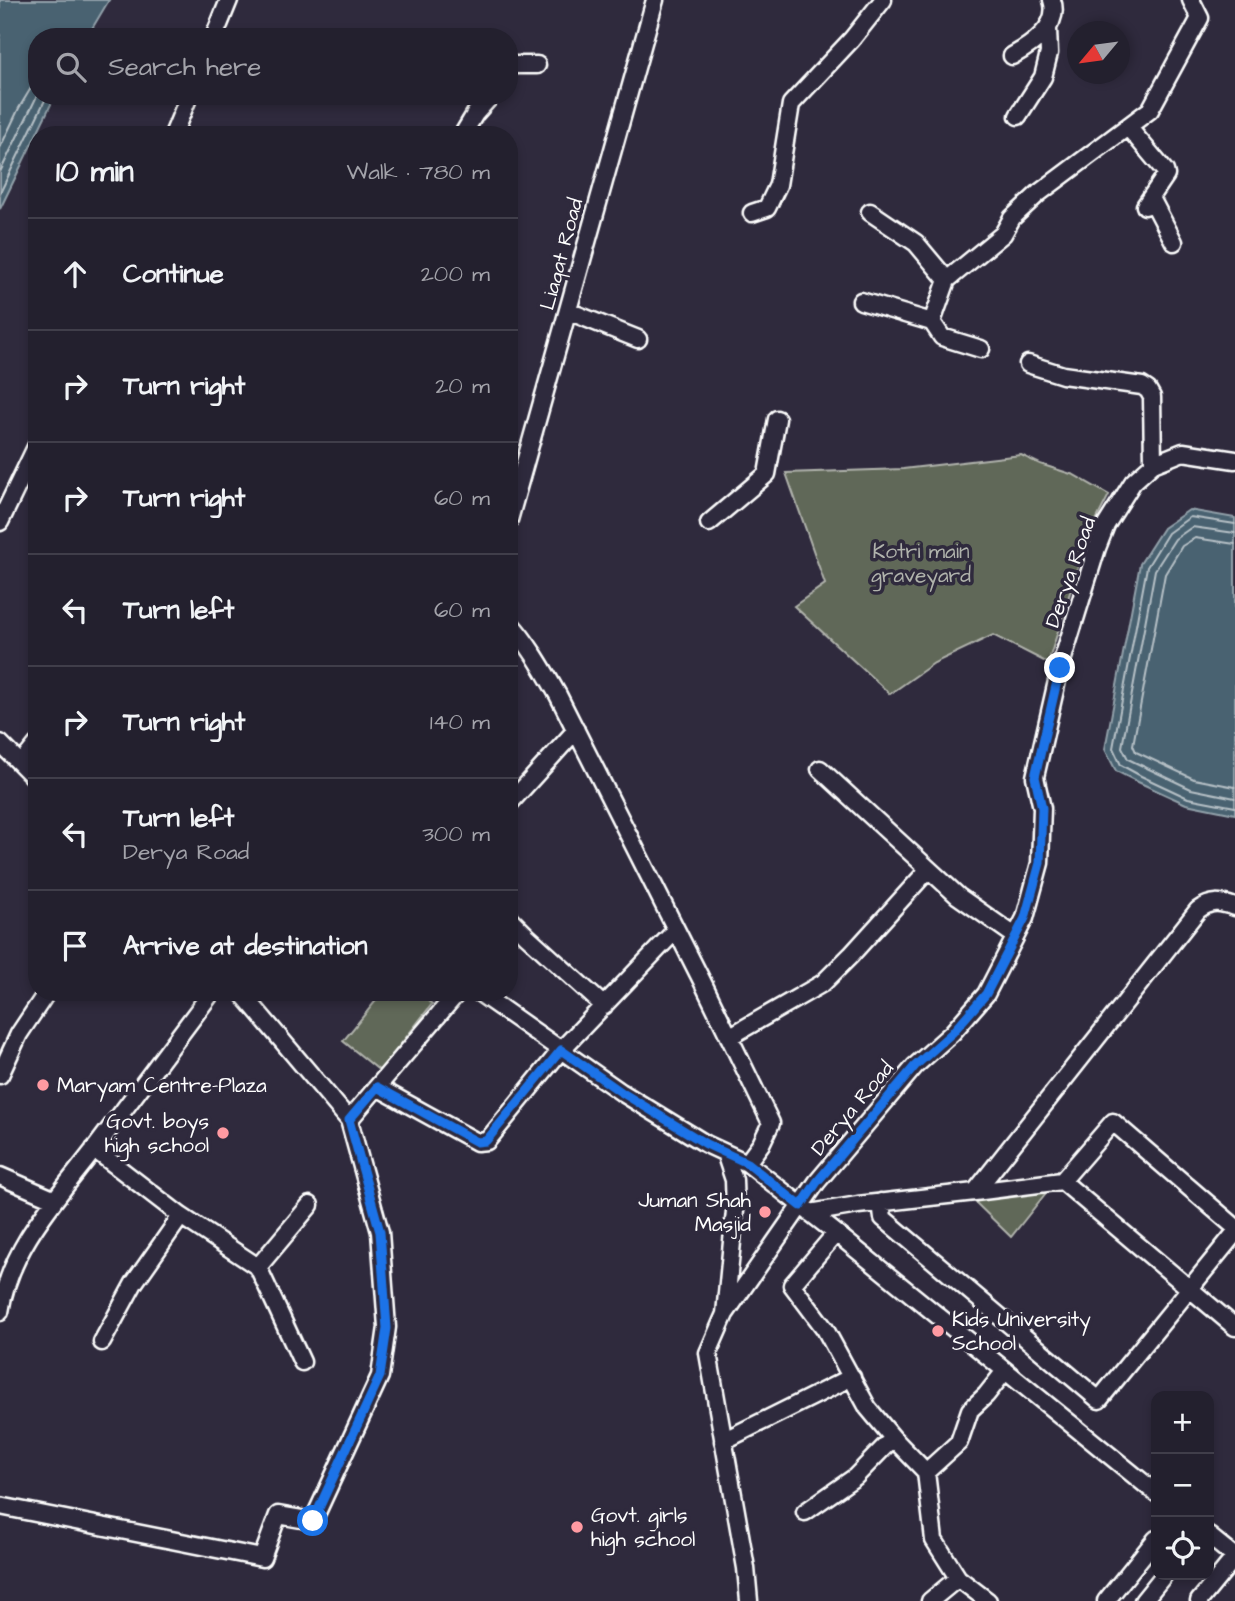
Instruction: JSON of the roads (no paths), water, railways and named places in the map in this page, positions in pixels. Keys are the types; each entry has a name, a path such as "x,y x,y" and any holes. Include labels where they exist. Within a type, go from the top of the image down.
{"street":[{"path":"218,28 229,0"},
{"name":"Liaqat Road","path":"518,487 655,0"},
{"path":"752,213 767,208 778,186 792,104 852,39 883,0"},
{"path":"1018,116 1043,77 1049,53 1048,29 1055,9 1052,0"},
{"path":"932,322 947,280 1003,234 1012,218 1039,193 1150,110 1200,18 1191,0"},
{"path":"1012,56 1029,46 1048,29"},
{"path":"518,65 537,65"},
{"path":"177,126 185,105"},
{"path":"468,126 483,105"},
{"path":"1128,127 1165,171 1166,177 1148,202 1174,242"},
{"path":"870,212 916,243 947,280"},
{"path":"861,301 932,322 942,337 981,349"},
{"path":"568,312 638,340"},
{"path":"1028,364 1063,375 1142,386 1148,390 1152,397 1153,464"},
{"path":"709,523 767,474 778,419"},
{"name":"Derya Road","path":"725,1314 805,1209 817,1182 915,1066 952,1033 986,994 1025,918 1040,863 1042,808 1035,777 1060,668 1106,525 1133,482 1153,464 1182,452 1235,460"},
{"path":"0,522 28,464"},
{"path":"518,632 539,661 576,730 771,1123 747,1163"},
{"path":"518,794 576,730"},
{"path":"0,743 28,771"},
{"path":"21,764 28,755"},
{"path":"820,769 958,896 1015,936"},
{"path":"729,1037 823,982 929,870"},
{"path":"975,1192 1198,909 1207,904 1222,903 1235,907"},
{"path":"518,926 604,1006"},
{"path":"377,1087 477,1142 486,1141 561,1050 676,930"},
{"path":"0,1074 19,1034 41,1001"},
{"path":"0,1312 3,1293 14,1264 53,1199 205,1001"},
{"path":"0,1506 262,1558 278,1516 313,1521 380,1376 387,1328 380,1232 349,1120 249,1001"},
{"path":"349,1120 450,1001"},
{"path":"491,1001 621,1092 706,1144 747,1163 1151,1489"},
{"path":"805,1209 1062,1181 1113,1122 1235,1227"},
{"path":"94,1149 181,1216 258,1267 302,1362"},
{"path":"725,1153 734,1180 735,1211 725,1314 708,1353 746,1568 749,1601"},
{"path":"0,1176 53,1199"},
{"path":"1062,1181 1235,1327"},
{"path":"881,1202 883,1218 1099,1400 1235,1233"},
{"path":"258,1267 310,1205"},
{"path":"102,1342 134,1283 181,1216"},
{"path":"836,1233 792,1285 825,1329 868,1408 892,1438 926,1472 934,1540 958,1578 988,1601"},
{"path":"926,1472 960,1442 970,1410 1005,1371"},
{"path":"723,1441 852,1377"},
{"path":"805,1512 855,1478 892,1438"},
{"path":"1199,1601 1235,1557 1214,1540"},
{"path":"1106,1601 1151,1545"},
{"path":"930,1601 958,1578"},
{"path":"1143,1601 1160,1580"}],"water":[{"path":"0,0 109,0 92,28 28,28 28,105 51,105 40,126 28,126 28,151 0,209"},
{"path":"1189,510 1235,518 1235,814 1186,804 1116,771 1105,749 1140,564 1163,528"}],"place":[{"name":"Maryam Centre-Plaza","path":"43,1085"},
{"name":"Govt. boys high school","path":"223,1133"},
{"name":"Juman Shah Masjid","path":"765,1212"},
{"name":"Kids University School","path":"938,1331"},
{"name":"Govt. girls high school","path":"577,1527"}],"park label":[{"name":"Kotri main graveyard","path":"921,563"}]}
